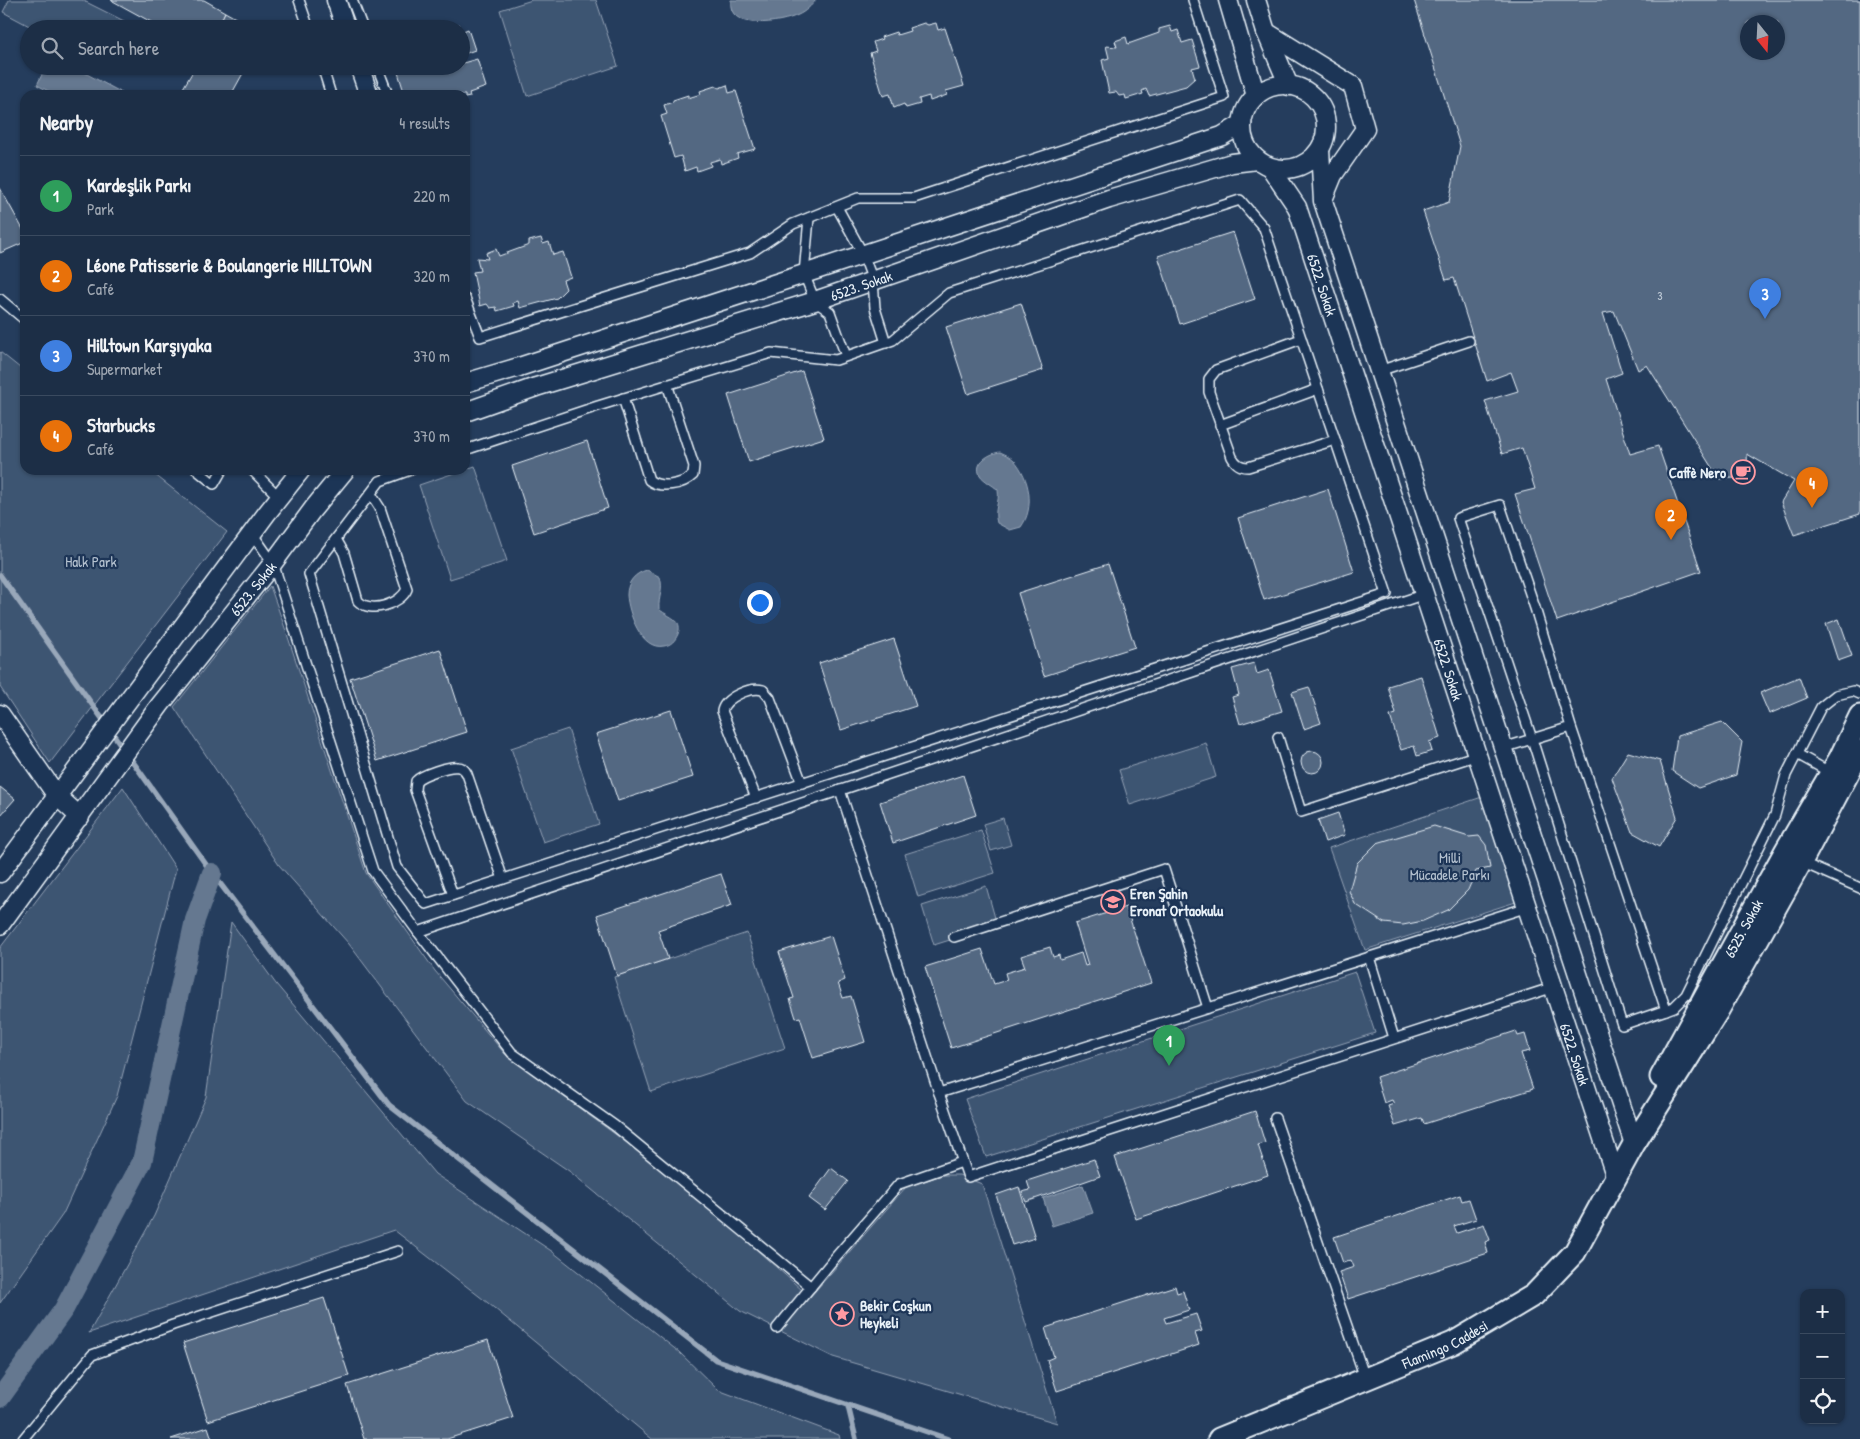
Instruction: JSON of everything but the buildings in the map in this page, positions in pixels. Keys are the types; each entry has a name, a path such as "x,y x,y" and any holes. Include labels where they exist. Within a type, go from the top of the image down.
{"street":[{"path":"336,0 343,20"},
{"path":"1228,0 1256,96"},
{"path":"1256,0 1266,32 1289,86"},
{"path":"1266,32 1353,86 1365,129 1333,175 1322,201"},
{"path":"362,75 367,90"},
{"path":"1277,86 1289,86 1301,89 1311,95 1319,104 1324,115 1326,127 1320,150 1302,165 1281,169 1264,164 1248,150 1243,137 1242,124 1244,114 1256,96 1277,86"},
{"name":"6523. Sokak","path":"470,379 528,364 1222,136 1242,124"},
{"name":"6522. Sokak","path":"1320,150 1322,201 1634,1144"},
{"name":"6523. Sokak","path":"470,410 536,387 815,301 1109,199 1232,163 1264,164"},
{"name":"6522. Sokak","path":"1264,164 1297,207 1616,1178"},
{"path":"0,872 297,475"},
{"name":"6523. Sokak","path":"0,925 160,705 341,475"},
{"path":"0,714 57,796 80,816"},
{"name":"6525. Sokak","path":"1634,1144 1637,1122 1658,1082 1786,850 1831,773 1860,716"},
{"name":"6525. Sokak","path":"1616,1178 1634,1144 1717,1012 1802,862 1860,751"},
{"name":"Flamingo Caddesi","path":"1219,1439 1453,1343 1534,1295 1576,1252 1616,1178"}],"lane":[{"path":"299,0 306,20"},
{"path":"352,0 360,20"},
{"path":"470,311 480,337 750,253 793,224 858,198 914,198 1224,97 1193,0"},
{"path":"325,75 329,90"},
{"path":"380,75 386,90"},
{"path":"396,475 380,481 309,574 397,867 426,904 1387,594 1264,228 1240,200 949,293 893,340 836,360 770,353 667,384 470,448"},
{"path":"837,207 863,254 873,281 875,308 886,343"},
{"path":"809,218 804,274 815,301 830,312 846,356"},
{"path":"0,298 20,316"},
{"path":"1301,340 1216,370 1212,374 1208,386 1220,425 1234,461 1248,468 1335,440"},
{"path":"1379,371 1469,341"},
{"path":"623,398 649,480 662,486 686,480 693,475 694,466 667,384"},
{"path":"1220,425 1318,389"},
{"path":"203,475 214,484 219,475"},
{"path":"257,475 280,497"},
{"path":"336,539 344,553 358,601 362,605 372,608 377,607 397,600 404,594 407,589 380,508 371,494"},
{"path":"1666,1010 1571,727 1535,608 1500,505 1458,518 1532,739 1622,1025 1666,1010 1674,1006 1686,994 1775,815 1786,775 1821,707 1828,700 1844,692 1853,691 1860,694"},
{"path":"252,533 273,563 373,870 418,932 512,1053 615,1126 811,1286"},
{"path":"418,932 1425,594"},
{"path":"756,798 722,711 724,703 729,698 753,690 763,690 770,698 802,782"},
{"path":"1503,748 1571,727"},
{"path":"1278,737 1301,812 1478,755"},
{"path":"1797,754 1831,773"},
{"path":"454,895 415,790 416,781 424,775 454,766 460,767 467,774 503,879"},
{"path":"840,790 968,1177 1554,987"},
{"path":"1802,862 1860,888"},
{"path":"954,937 1164,869 1208,1008"},
{"path":"939,1093 1528,907"},
{"path":"1369,957 1394,1038"},
{"path":"1275,1118 1366,1379"},
{"path":"777,1328 899,1184 962,1162"},
{"path":"23,1439 92,1355 173,1325 398,1251"}],"green space":[{"path":"9,0 82,0 122,20 20,21 3,12"},
{"path":"532,0 596,0 618,66 527,96 500,10"},
{"name":"Halk Park","path":"0,352 20,368 20,475 155,475 227,532 50,763 0,687"},
{"path":"475,466 507,561 450,579 419,485 448,475 470,475 470,468"},
{"path":"270,586 366,873 435,971 505,1054 674,1177 810,1297 906,1187 942,1175 959,1175 982,1184 1057,1423 833,1357 740,1311 569,1171 467,1101 349,944 279,865 174,707"},
{"path":"568,729 599,824 543,842 511,748"},
{"path":"1206,743 1216,777 1130,805 1119,770"},
{"path":"123,787 176,869 117,1096 63,1214 0,1303 0,948"},
{"name":"Milli Mücadele Parkı","path":"1485,796 1519,901 1365,950 1329,848"},
{"path":"1003,818 1011,845 991,851 983,824"},
{"path":"981,830 995,873 918,897 905,854"},
{"path":"986,886 997,925 934,945 922,906"},
{"path":"231,922 276,984 435,1174 553,1252 679,1352 718,1390 839,1435 840,1439 652,1439 488,1303 394,1230 89,1333 154,1216 206,1097"},
{"path":"747,933 785,1048 651,1092 614,977"},
{"path":"1355,972 1375,1033 986,1157 965,1099"}],"shaded area":[{"path":"731,0 816,0 803,12 790,18 780,21 757,22 746,21 737,17 732,10"},
{"path":"42,75 89,75 117,90 46,90 37,85"},
{"path":"1000,452 1013,459 1019,467 1024,475 1029,493 1028,511 1021,527 1010,530 997,523 998,490 980,475 978,470 984,459"},
{"path":"647,570 660,577 659,609 679,624 677,636 672,642 664,646 656,646 642,637 630,611 627,595 628,586 635,576"},
{"path":"1083,1185 1093,1213 1052,1226 1043,1198"}],"waterway":[{"path":"0,575 212,873 389,1105 716,1360 948,1439"},
{"path":"0,1398 64,1309 142,1162 195,920 212,873"},
{"path":"848,1406 856,1439"}],"place":[{"name":"Hilltown Karşıyaka","path":"1765,319"},
{"name":"Caffè Nero","path":"1743,472"},
{"name":"Starbucks","path":"1812,508"},
{"name":"Léone Patisserie & Boulangerie HILLTOWN","path":"1671,540"},
{"name":"Eren Şahin Eronat Ortaokulu","path":"1113,902"},
{"name":"Kardeşlik Parkı","path":"1169,1066"},
{"name":"Bekir Coşkun Heykeli","path":"842,1314"}]}
